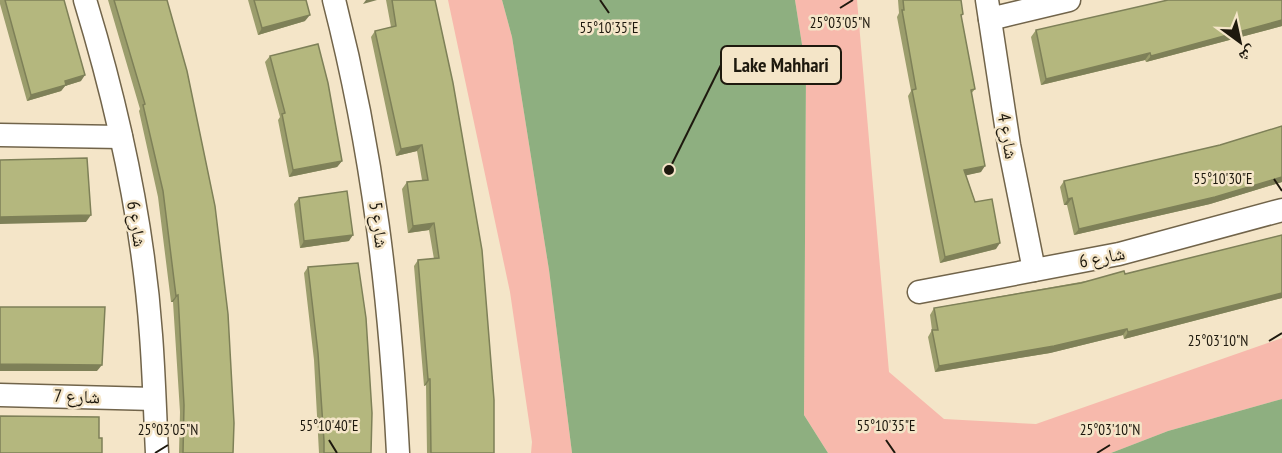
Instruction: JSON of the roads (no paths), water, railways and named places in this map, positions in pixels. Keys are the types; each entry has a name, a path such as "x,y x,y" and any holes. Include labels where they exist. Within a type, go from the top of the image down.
{"street":[{"name":"شارع 6","path":"85,0 121,137 144,271 158,453"},
{"name":"شارع 5","path":"334,0 364,135 379,217 392,344 398,453"},
{"path":"989,9 1069,0"},
{"name":"شارع 4","path":"989,9 1010,145 1034,270"},
{"path":"0,135 121,137"},
{"name":"شارع 6","path":"920,292 1119,254 1282,210"},
{"name":"شارع 7","path":"0,395 50,394 154,399"}],"place":[{"name":"Lake Mahhari","path":"669,170"}]}
